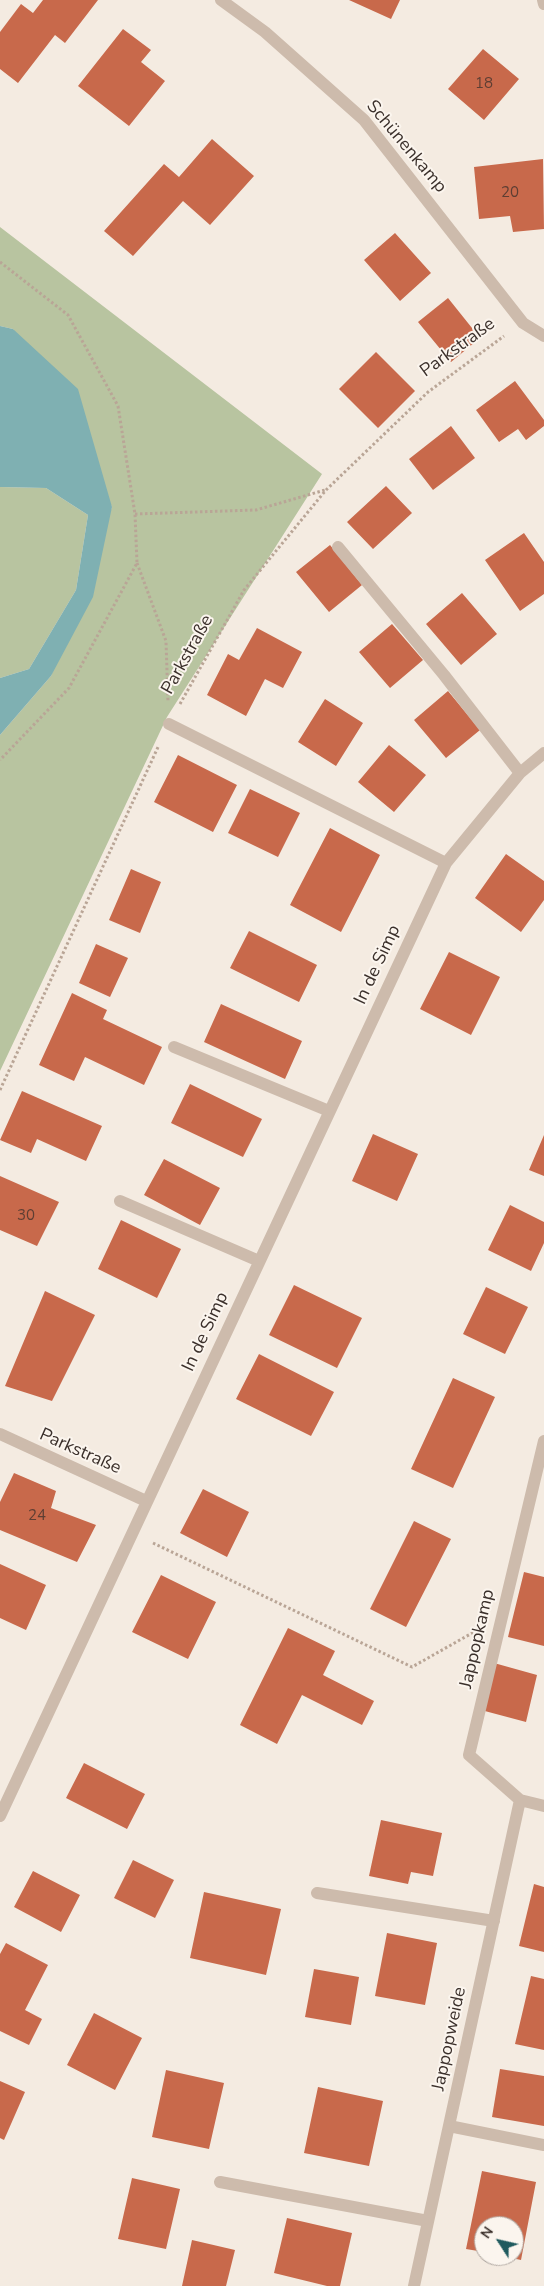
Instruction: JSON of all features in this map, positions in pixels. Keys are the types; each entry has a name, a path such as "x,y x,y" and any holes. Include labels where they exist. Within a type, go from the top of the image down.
{"street":[{"name":"Schünenkamp","path":"221,0 266,32 364,120 523,323 544,336"},
{"path":"543,0 544,4"},
{"path":"338,547 444,675 520,773"},
{"path":"169,724 446,863"},
{"name":"In de Simp","path":"0,1816 446,863 520,773 544,753"},
{"path":"174,1047 329,1111"},
{"path":"120,1201 259,1261"},
{"name":"Parkstraße","path":"0,1434 146,1501"},
{"name":"Jappopkamp","path":"544,1441 469,1755 520,1800 544,1806"},
{"name":"Jappopweide","path":"414,2286 520,1800"},
{"path":"317,1893 494,1921"},
{"path":"449,2126 544,2145"},
{"path":"220,2182 428,2221"}],"path":[{"path":"0,262 68,314 118,406 135,514 137,564 166,641 169,724"},
{"name":"Parkstraße","path":"0,1090 169,724 244,590 326,490 428,392 523,323"},
{"path":"135,514 256,510 326,490"},
{"path":"0,760 69,688 137,564"},
{"path":"131,1533 412,1667 501,1618"}],"green space":[{"path":"0,227 322,474 167,717 0,1071 0,735 51,676 112,507 13,329 0,326"},
{"path":"0,487 46,488 88,515 76,590 29,669 0,678"}],"water":[{"path":"0,326 13,329 78,389 112,507 93,597 51,676 0,735 0,678 29,669 76,590 88,515 46,488 0,487"}],"building":[{"path":"43,0 98,0 65,43 55,35 18,83 0,69 0,32 21,4 33,13"},
{"path":"349,0 400,0 391,19"},
{"path":"123,29 151,50 141,62 165,81 129,126 78,86"},
{"path":"483,49 519,79 484,120 448,89"},
{"path":"212,139 254,176 210,225 183,201 133,256 104,231 164,164 179,177"},
{"path":"543,159 544,229 513,232 510,216 479,219 474,167"},
{"path":"395,233 431,273 400,301 364,260"},
{"path":"448,298 480,338 451,362 418,322"},
{"path":"376,352 415,391 378,428 339,389"},
{"path":"515,381 544,420 544,426 526,440 518,429 499,442 476,410"},
{"path":"451,426 475,458 433,490 409,459"},
{"path":"386,486 412,513 373,549 347,522"},
{"path":"524,533 544,562 544,594 520,611 485,560"},
{"path":"330,545 362,585 329,612 296,572"},
{"path":"462,593 497,634 461,665 426,624"},
{"path":"392,624 423,660 390,688 359,652"},
{"path":"257,628 302,652 283,688 265,679 246,716 207,695 228,654 239,660"},
{"path":"448,691 480,730 446,758 414,720"},
{"path":"325,699 363,723 336,766 298,742"},
{"path":"389,745 426,775 394,812 358,782"},
{"path":"178,755 237,785 213,832 154,802"},
{"path":"250,789 300,813 278,857 228,833"},
{"path":"330,828 380,855 341,932 290,905"},
{"path":"506,854 544,881 544,900 521,932 475,898"},
{"path":"131,869 161,882 140,933 109,920"},
{"path":"249,931 317,965 299,1002 230,968"},
{"path":"96,944 128,958 110,997 79,983"},
{"path":"449,952 500,977 471,1035 420,1009"},
{"path":"72,993 107,1010 103,1019 162,1047 144,1085 85,1057 74,1081 39,1065"},
{"path":"221,1004 302,1041 285,1079 204,1042"},
{"path":"190,1084 262,1119 243,1157 171,1123"},
{"path":"22,1091 102,1126 86,1161 37,1139 31,1153 0,1140"},
{"path":"373,1134 418,1154 397,1201 352,1181"},
{"path":"544,1135 544,1176 529,1170"},
{"path":"164,1159 220,1188 200,1225 144,1195"},
{"path":"0,1176 59,1202 37,1246 0,1230"},
{"path":"510,1205 544,1222 544,1243 531,1271 488,1250"},
{"path":"121,1220 181,1249 157,1298 98,1269"},
{"path":"294,1285 362,1318 337,1368 269,1335"},
{"path":"486,1287 528,1307 505,1354 463,1334"},
{"path":"45,1291 95,1315 52,1401 5,1386"},
{"path":"259,1354 334,1392 311,1436 236,1399"},
{"path":"453,1378 495,1397 453,1488 411,1469"},
{"path":"14,1473 56,1491 51,1508 96,1525 77,1562 0,1530 0,1502"},
{"path":"203,1489 249,1512 227,1557 180,1533"},
{"path":"414,1521 451,1539 406,1627 370,1609"},
{"path":"0,1564 46,1585 26,1630 0,1618"},
{"path":"524,1572 544,1577 544,1646 508,1637"},
{"path":"161,1575 216,1602 188,1659 132,1632"},
{"path":"288,1628 335,1651 323,1675 374,1701 362,1725 302,1695 277,1744 240,1725"},
{"path":"494,1663 537,1675 526,1722 481,1710"},
{"path":"84,1763 145,1794 127,1829 66,1798"},
{"path":"381,1820 442,1833 433,1876 411,1872 408,1884 369,1876"},
{"path":"133,1860 174,1880 155,1918 114,1898"},
{"path":"33,1871 80,1895 61,1932 14,1907"},
{"path":"534,1884 544,1887 544,1952 519,1946"},
{"path":"204,1892 281,1909 266,1975 190,1958"},
{"path":"387,1933 437,1943 425,2005 375,1996"},
{"path":"6,1943 48,1965 25,2010 42,2019 29,2045 0,2031 0,1954"},
{"path":"314,1969 359,1977 351,2025 305,2017"},
{"path":"531,1976 544,1979 544,2050 515,2044"},
{"path":"94,2013 142,2038 115,2090 67,2065"},
{"path":"500,2069 544,2076 544,2126 492,2117"},
{"path":"166,2070 224,2083 209,2149 152,2137"},
{"path":"0,2081 25,2092 4,2140 0,2138"},
{"path":"318,2087 383,2101 369,2166 304,2153"},
{"path":"482,2171 536,2182 524,2244 524,2216 474,2216 474,2250 466,2249"},
{"path":"132,2178 180,2189 166,2249 118,2239"},
{"path":"287,2218 352,2233 340,2286 327,2286 274,2273"},
{"path":"192,2240 235,2250 226,2286 182,2286"}]}
